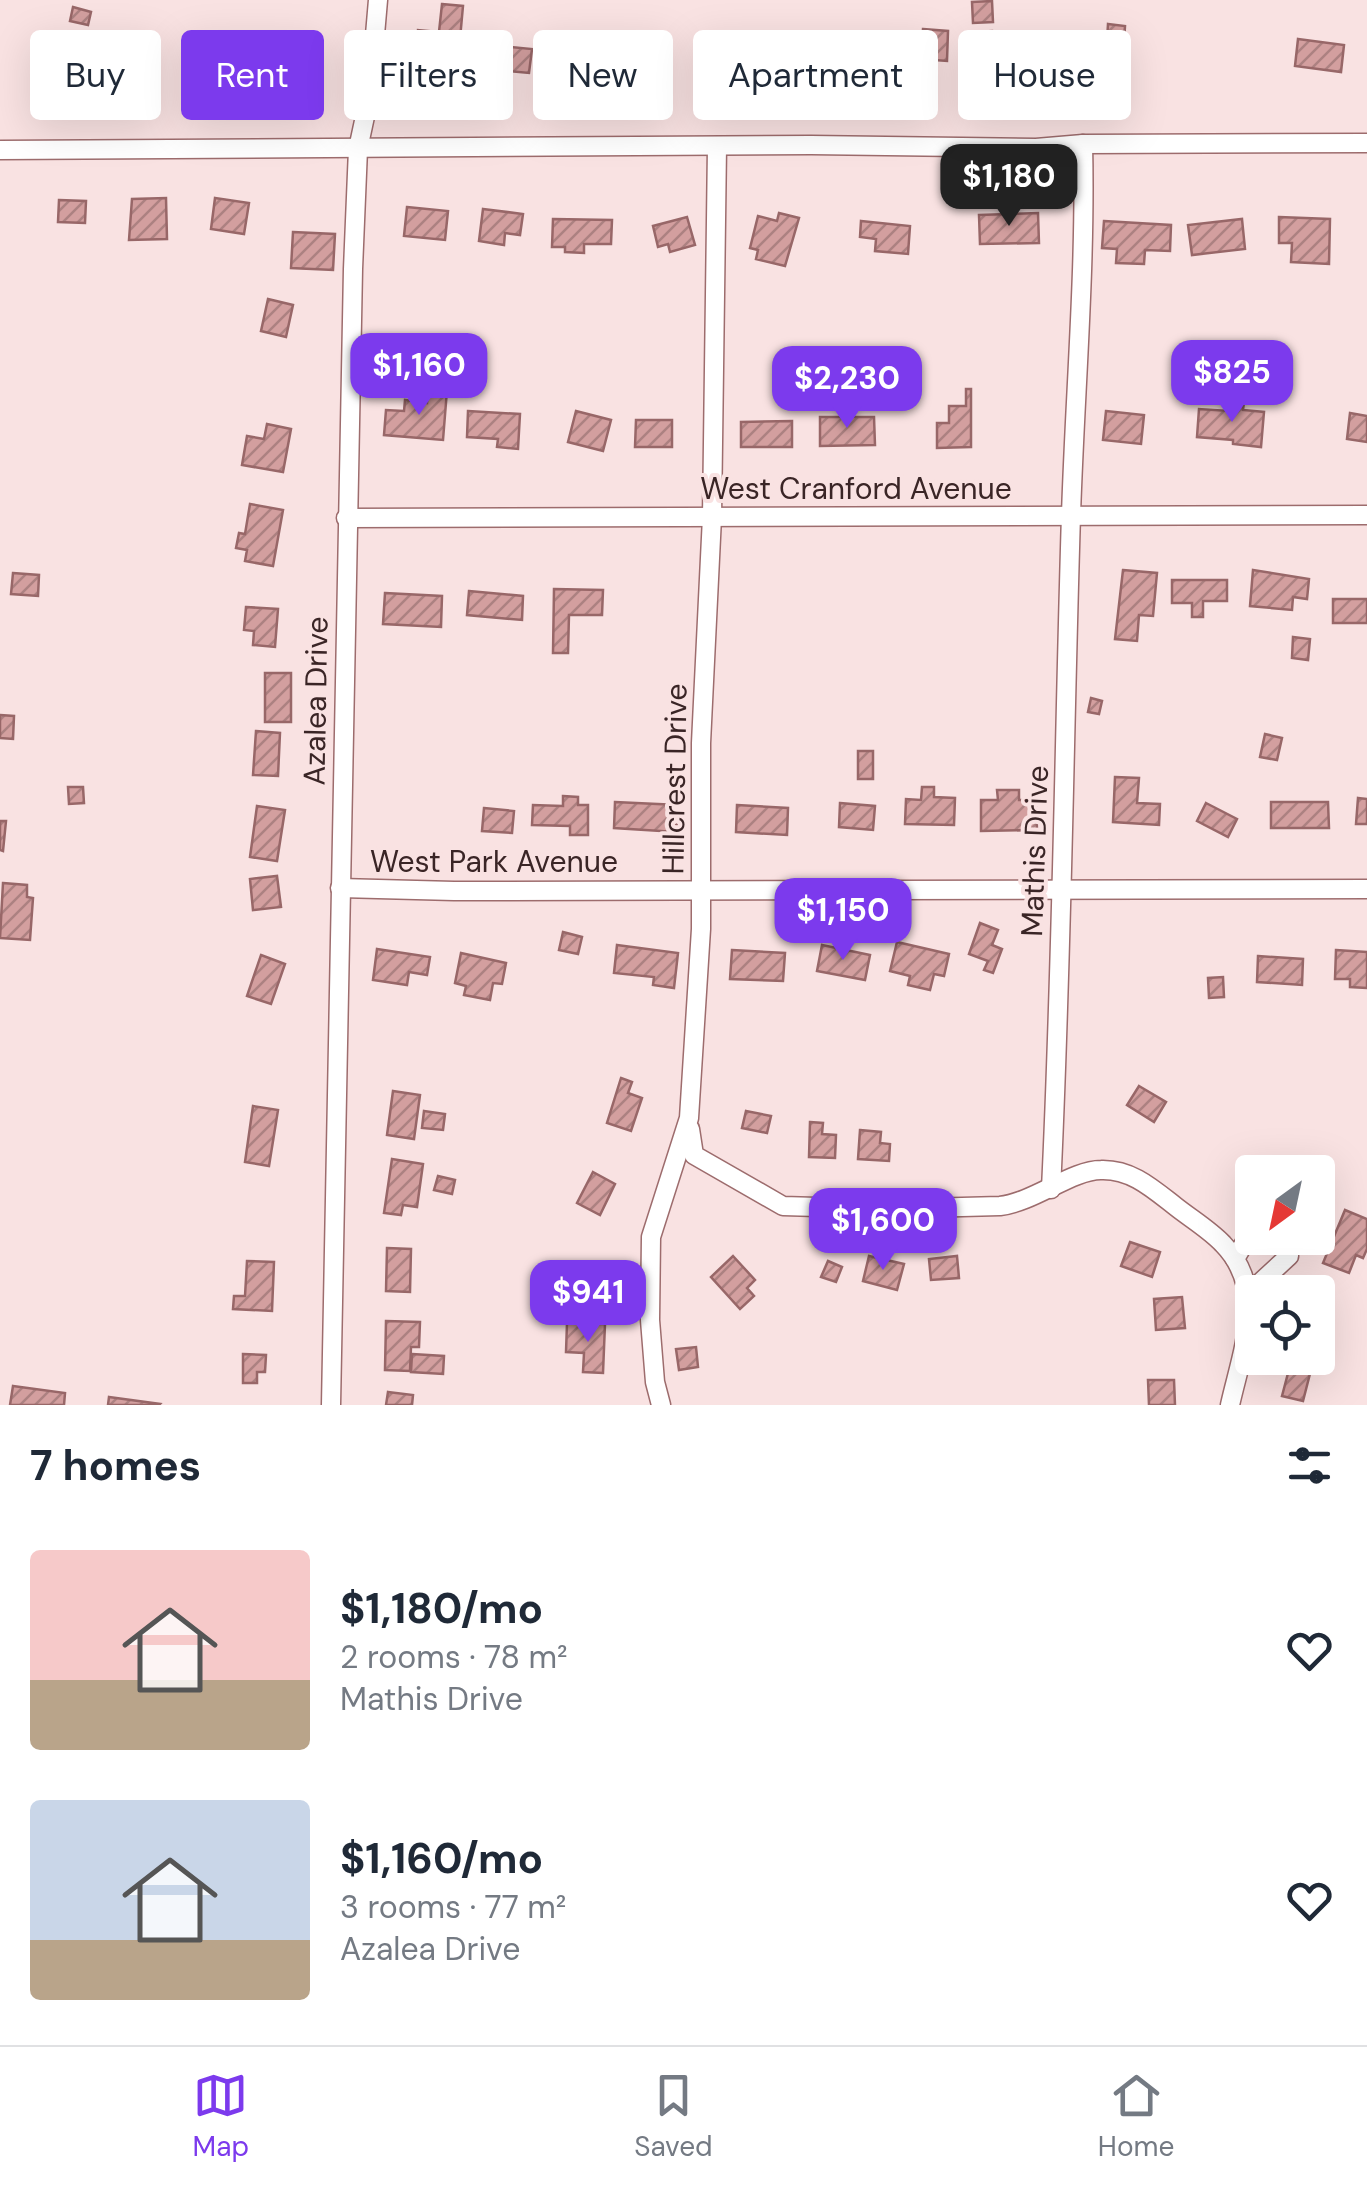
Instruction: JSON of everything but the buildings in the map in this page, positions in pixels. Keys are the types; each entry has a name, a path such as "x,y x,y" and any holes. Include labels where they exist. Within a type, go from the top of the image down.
{"street":[{"name":"Azalea Drive","path":"331,1405 346,518 358,149 370,93 378,0"},
{"name":"Mathis Drive","path":"1050,1190 1066,786 1071,516 1085,222 1083,144"},
{"path":"0,150 1367,144"},
{"name":"Hillcrest Drive","path":"661,1405 650,1320 651,1237 689,1118 697,1022 702,743 712,517 717,146"},
{"name":"West Cranford Avenue","path":"346,518 1367,515"},
{"name":"West Park Avenue","path":"340,888 1367,889"},
{"path":"689,1118 694,1156 783,1206 1000,1206 1018,1204 1096,1170 1128,1172 1222,1243 1236,1259 1242,1275"},
{"path":"1236,1259 1238,1255"},
{"path":"1268,1275 1289,1255"},
{"path":"1230,1405 1237,1375"}]}
